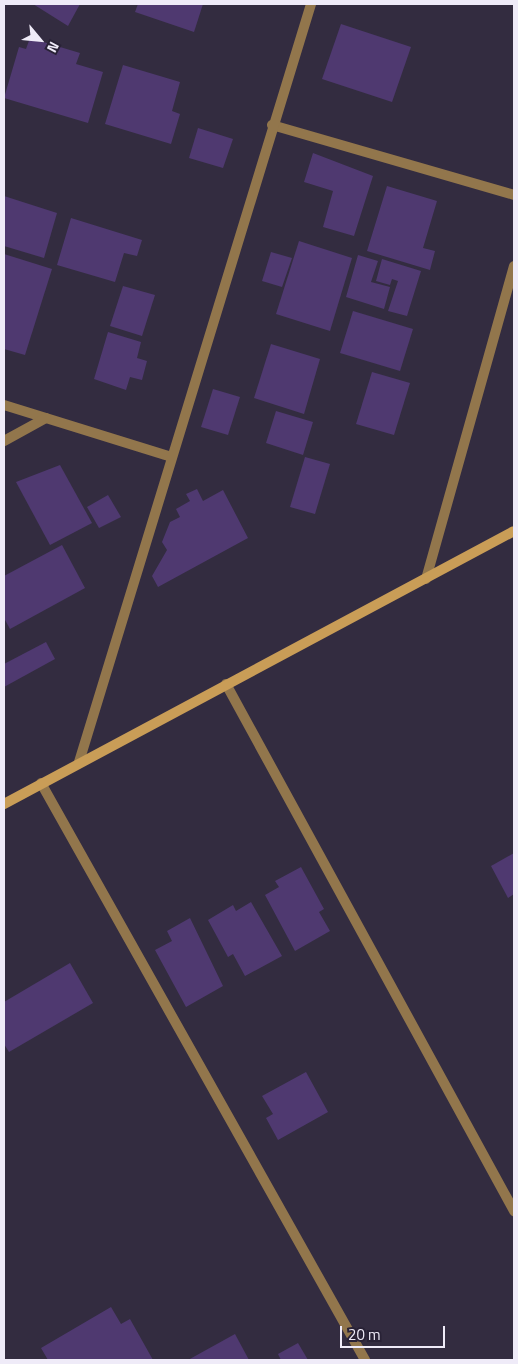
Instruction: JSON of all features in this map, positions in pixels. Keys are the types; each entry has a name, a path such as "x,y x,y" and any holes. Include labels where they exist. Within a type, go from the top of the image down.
{"street":[{"path":"79,762 169,456 311,4"},
{"path":"272,125 514,195"},
{"path":"426,578 514,266"},
{"path":"4,405 169,456"},
{"path":"4,441 46,418"},
{"path":"4,804 79,762 514,531"},
{"path":"226,684 514,1210"},
{"path":"42,783 365,1360"}],"building":[{"path":"33,4 80,4 68,26"},
{"path":"138,4 203,4 194,32 135,12"},
{"path":"341,24 411,47 392,102 322,79"},
{"path":"30,38 80,53 76,64 103,72 88,123 4,98 19,47 26,49"},
{"path":"123,65 180,82 172,111 180,114 171,144 105,124"},
{"path":"198,128 233,139 223,168 189,158"},
{"path":"313,153 373,176 354,236 323,227 333,191 304,182"},
{"path":"387,186 437,201 423,248 435,251 430,270 367,251"},
{"path":"4,196 57,213 44,258 4,246"},
{"path":"71,218 142,240 137,256 124,253 115,282 57,265"},
{"path":"299,241 352,258 330,331 276,314"},
{"path":"271,252 292,258 282,287 262,281"},
{"path":"4,254 52,269 25,355 4,349"},
{"path":"358,255 378,261 371,282 390,287 384,309 346,297"},
{"path":"382,259 421,271 407,316 388,311 398,281 392,279 390,285 376,281"},
{"path":"123,286 155,295 142,336 110,326"},
{"path":"353,311 413,329 400,371 340,353"},
{"path":"108,332 141,342 137,358 147,361 142,380 130,377 126,390 94,379"},
{"path":"271,344 320,359 304,414 254,398"},
{"path":"372,372 410,383 394,435 356,424"},
{"path":"213,389 240,397 228,435 201,427"},
{"path":"276,411 313,422 303,455 266,443"},
{"path":"305,457 330,464 315,514 290,507"},
{"path":"60,465 92,523 50,545 16,482"},
{"path":"197,489 203,501 223,490 248,538 158,587 152,576 167,550 162,542 170,522 180,517 176,509 190,501 186,494"},
{"path":"108,495 121,517 99,528 87,507"},
{"path":"62,545 85,588 10,629 4,618 4,576"},
{"path":"46,642 55,659 4,687 4,664"},
{"path":"514,853 514,894 508,898 491,866"},
{"path":"301,867 324,909 319,912 330,931 295,951 265,895 279,887 275,881"},
{"path":"251,902 282,956 245,976 233,954 228,957 208,920 233,905 236,911"},
{"path":"190,918 223,986 186,1007 155,950 172,941 167,931"},
{"path":"70,963 93,1003 9,1052 4,1044 4,1002"},
{"path":"306,1072 328,1112 278,1140 266,1118 273,1114 262,1096"},
{"path":"111,1307 121,1324 130,1319 153,1360 48,1360 41,1348"},
{"path":"235,1334 249,1360 188,1360"},
{"path":"298,1343 308,1360 281,1360 278,1354"}]}
